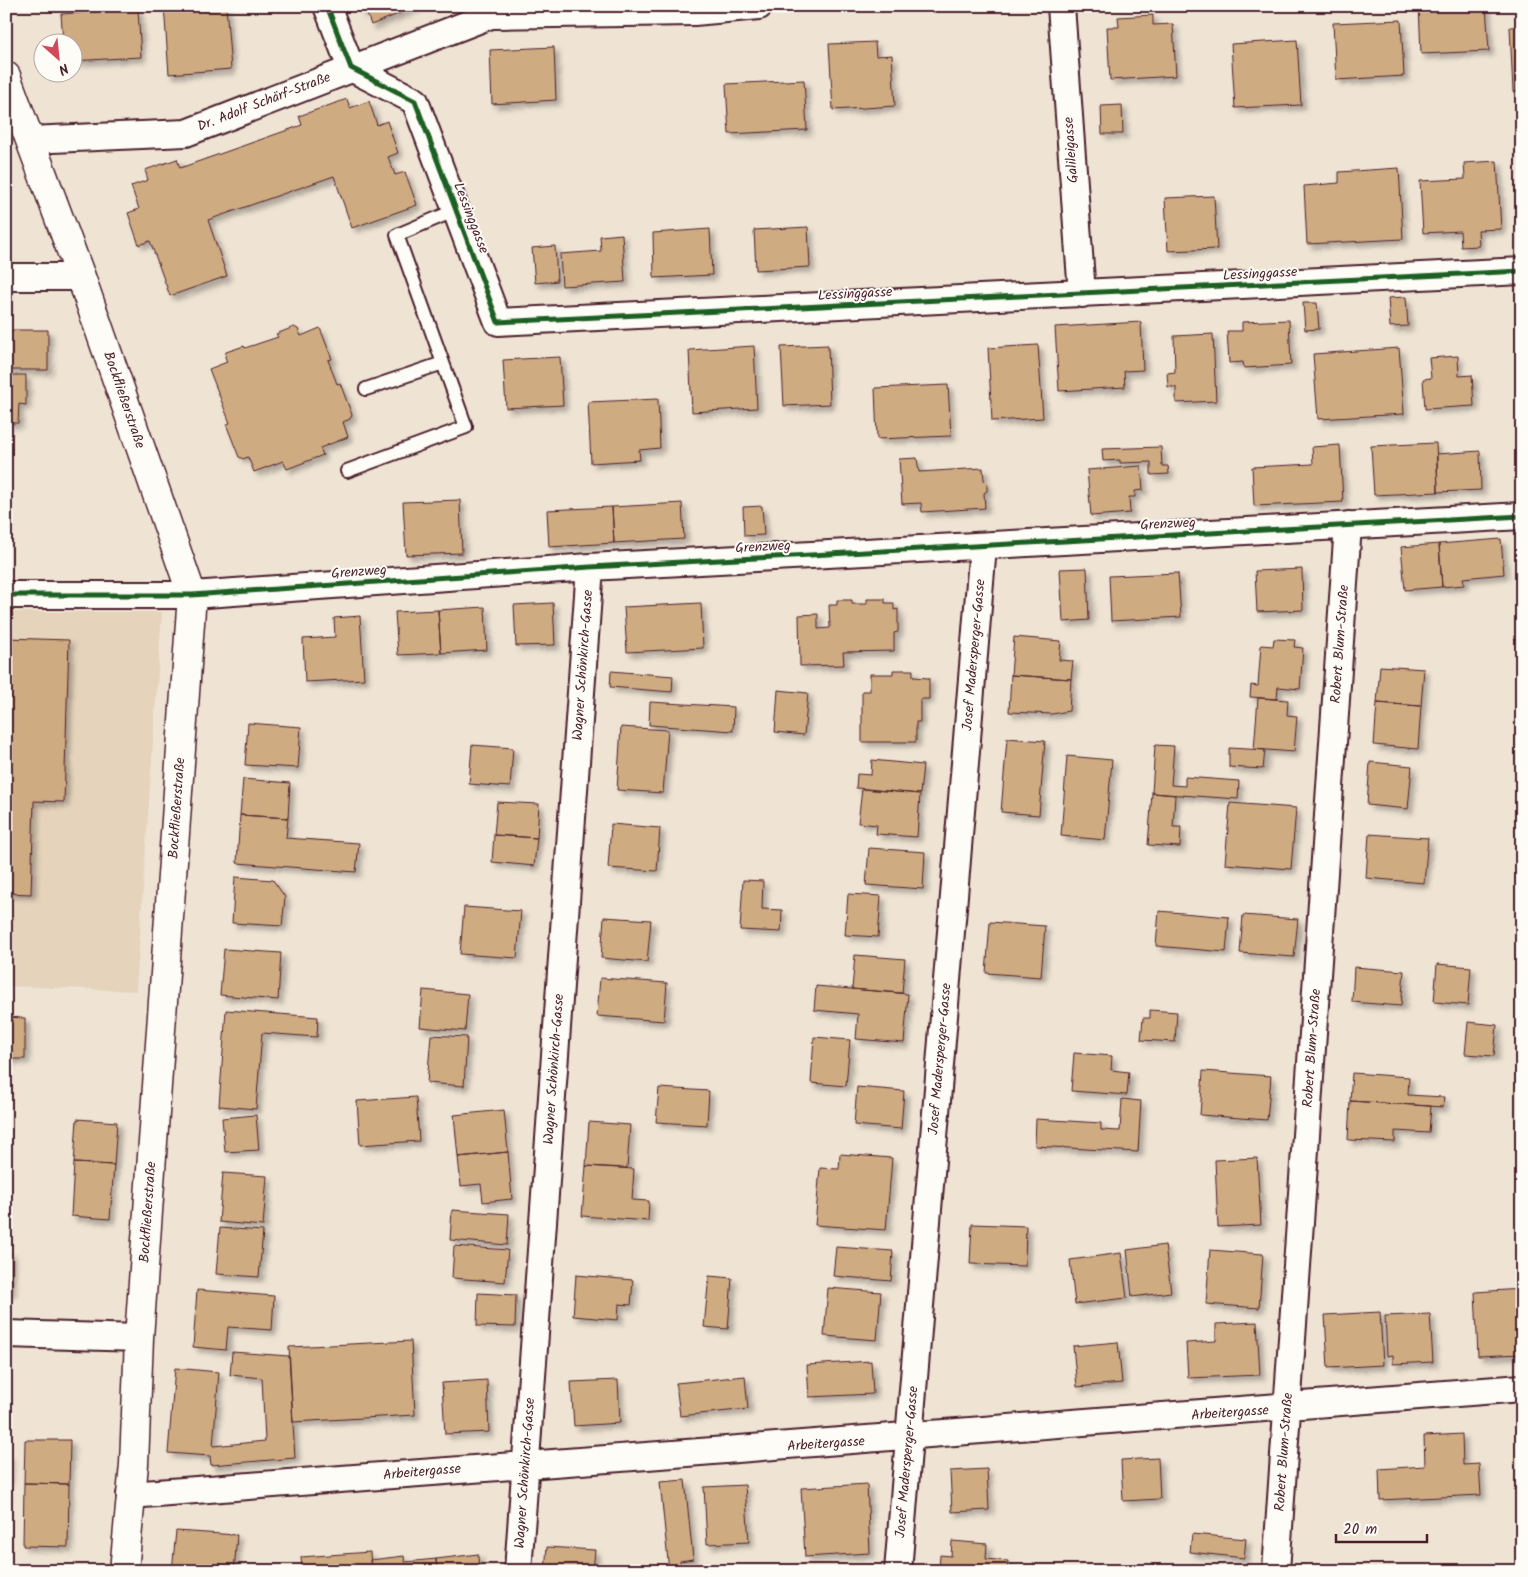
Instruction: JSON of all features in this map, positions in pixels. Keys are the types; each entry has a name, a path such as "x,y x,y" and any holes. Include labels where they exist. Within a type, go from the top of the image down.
{"main road":[{"name":"Bockfließerstraße","path":"6,76 81,277 192,595 139,1338 135,1455 124,1571"}],"street":[{"path":"327,6 351,68"},
{"name":"Dr. Adolf Schärf-Straße","path":"30,140 186,132 491,15 694,12 759,6"},
{"name":"Galileigasse","path":"1061,6 1082,294"},
{"name":"Lessinggasse","path":"351,68 415,101 498,322 1522,271"},
{"path":"6,277 81,277"},
{"name":"Grenzweg","path":"6,595 192,595 590,567 1522,516"},
{"name":"Robert Blum-Straße","path":"1276,1571 1348,525"},
{"name":"Josef Madersperger-Gasse","path":"898,1571 983,546"},
{"name":"Wagner Schönkirch-Gasse","path":"518,1571 590,567"},
{"path":"6,1334 139,1338"},
{"name":"Arbeitergasse","path":"130,1495 526,1464 909,1438 1522,1388"}],"lane":[{"path":"348,471 466,427 398,235 456,210"},
{"path":"366,389 443,363"}],"shaded area":[{"path":"6,612 162,612 136,991 6,986"}],"building":[{"path":"164,6 226,6 231,69 169,74"},
{"path":"358,6 418,6 371,25 366,11 361,13"},
{"path":"1419,6 1486,6 1489,51 1421,54"},
{"path":"138,9 141,57 82,60 82,32 62,32 61,14"},
{"path":"1153,15 1153,25 1173,24 1176,76 1110,80 1107,27 1119,27 1118,17"},
{"path":"1401,20 1404,76 1336,80 1333,23"},
{"path":"1522,26 1522,91 1513,92 1510,27"},
{"path":"1297,40 1301,105 1235,108 1231,44"},
{"path":"875,42 876,56 892,55 895,106 833,110 829,44"},
{"path":"554,47 556,100 492,104 490,50"},
{"path":"804,80 807,130 729,134 726,84"},
{"path":"347,99 350,108 369,101 377,125 387,121 398,153 388,157 395,175 405,172 417,205 352,228 334,176 208,220 227,276 170,296 150,241 139,245 128,213 139,209 131,186 148,180 145,170 177,159 180,168 302,125 299,116"},
{"path":"1122,105 1123,134 1102,134 1101,106"},
{"path":"1497,161 1501,229 1478,230 1479,246 1461,247 1460,231 1423,233 1420,181 1465,179 1464,163"},
{"path":"1399,168 1403,239 1307,244 1304,186 1339,183 1339,172"},
{"path":"1214,196 1217,249 1168,251 1165,198"},
{"path":"808,227 810,267 756,270 754,230"},
{"path":"710,229 712,275 654,278 653,233"},
{"path":"622,234 625,282 562,286 560,254 601,251 600,236"},
{"path":"555,246 557,281 535,283 532,248"},
{"path":"1406,297 1408,326 1390,327 1388,298"},
{"path":"1303,303 1317,303 1319,329 1305,330"},
{"path":"1289,320 1291,365 1244,368 1243,362 1229,363 1227,331 1242,331 1242,322"},
{"path":"1141,322 1143,370 1124,371 1125,387 1059,391 1055,327"},
{"path":"294,327 298,329 301,336 320,328 332,359 328,360 337,384 340,383 352,415 350,419 343,422 348,437 320,448 323,455 287,469 283,461 254,472 248,457 243,459 239,457 226,424 230,423 209,369 227,362 226,352 278,337 276,334"},
{"path":"6,330 48,330 48,370 6,370"},
{"path":"1213,334 1216,401 1176,403 1176,387 1168,387 1167,373 1175,372 1174,336"},
{"path":"828,345 830,404 784,406 781,347"},
{"path":"1038,345 1043,418 992,421 988,348"},
{"path":"754,346 757,408 692,412 689,350"},
{"path":"1399,348 1404,414 1318,419 1313,354"},
{"path":"1458,356 1459,376 1472,375 1474,406 1425,409 1423,379 1431,378 1429,358"},
{"path":"560,357 563,405 506,408 503,360"},
{"path":"6,375 26,375 26,405 19,404 18,423 6,423"},
{"path":"948,385 951,436 877,439 875,388"},
{"path":"658,399 660,448 639,450 640,460 591,463 588,402"},
{"path":"1436,443 1438,492 1374,495 1371,446"},
{"path":"1340,445 1343,502 1254,506 1252,467 1313,464 1312,447"},
{"path":"1161,447 1162,466 1168,466 1169,474 1151,475 1151,462 1120,463 1120,460 1103,461 1102,449"},
{"path":"1480,451 1481,490 1438,492 1437,454"},
{"path":"917,458 919,472 983,468 984,480 987,483 987,491 984,493 985,508 922,512 921,503 902,504 899,459"},
{"path":"1141,466 1143,490 1135,491 1135,497 1129,497 1130,513 1091,516 1087,470"},
{"path":"460,500 462,553 406,555 403,502"},
{"path":"682,503 684,539 614,543 612,507"},
{"path":"762,506 764,535 744,536 743,507"},
{"path":"612,507 614,543 549,547 547,510"},
{"path":"1501,539 1504,574 1463,578 1464,585 1442,587 1439,544"},
{"path":"1439,544 1442,587 1405,590 1401,547"},
{"path":"1087,568 1089,620 1063,622 1060,569"},
{"path":"1302,569 1303,610 1257,612 1255,571"},
{"path":"1178,573 1181,617 1111,621 1109,576"},
{"path":"867,599 885,599 885,603 894,603 894,610 898,609 898,632 894,633 894,651 843,652 844,665 800,666 799,615 818,614 818,629 830,628 829,605 837,605 837,600 852,600 852,604 867,604"},
{"path":"553,603 555,645 516,646 514,605"},
{"path":"701,603 703,648 627,652 624,607"},
{"path":"485,607 487,650 441,653 438,610"},
{"path":"438,610 441,653 398,655 395,612"},
{"path":"360,616 364,679 305,682 303,639 335,637 334,618"},
{"path":"1014,637 1061,641 1059,660 1073,661 1071,679 1011,675"},
{"path":"6,638 69,640 64,802 34,801 31,894 6,893"},
{"path":"1274,639 1295,640 1294,647 1303,648 1300,689 1278,687 1277,699 1250,697 1251,685 1258,686 1261,645 1273,646"},
{"path":"1380,666 1424,669 1421,706 1377,703"},
{"path":"893,670 913,670 913,677 929,678 929,699 920,699 920,722 916,722 916,742 862,742 862,691 870,691 870,674 893,674"},
{"path":"611,671 673,676 672,692 610,687"},
{"path":"1011,675 1071,679 1069,711 1052,714 1009,712"},
{"path":"778,690 808,693 804,735 775,732"},
{"path":"1258,698 1288,700 1287,715 1297,716 1294,752 1254,749"},
{"path":"650,702 734,707 733,731 649,725"},
{"path":"1377,703 1421,706 1418,749 1374,745"},
{"path":"1521,712 1522,746 1518,746"},
{"path":"248,723 301,727 298,768 245,765"},
{"path":"621,727 668,730 663,793 617,790"},
{"path":"1007,738 1045,741 1039,815 1001,812"},
{"path":"472,745 513,748 510,787 469,784"},
{"path":"1155,745 1174,746 1171,785 1185,786 1185,777 1239,781 1238,799 1152,793"},
{"path":"1229,748 1265,750 1263,769 1229,767"},
{"path":"1067,756 1112,760 1105,840 1061,836"},
{"path":"872,760 923,765 920,794 856,788 857,774 871,775"},
{"path":"1370,762 1412,766 1408,809 1367,805"},
{"path":"243,779 290,783 288,818 240,815"},
{"path":"862,789 920,794 917,837 876,834 877,825 858,823"},
{"path":"1152,793 1175,795 1173,827 1181,827 1180,847 1148,845"},
{"path":"497,802 539,804 537,838 494,835"},
{"path":"1230,803 1296,808 1291,869 1225,864"},
{"path":"240,815 288,818 286,838 359,843 356,872 237,863"},
{"path":"611,824 660,828 657,871 608,868"},
{"path":"1369,834 1428,838 1424,883 1366,878"},
{"path":"494,835 537,838 534,866 492,862"},
{"path":"869,848 925,852 923,889 866,885"},
{"path":"235,877 273,880 285,897 282,926 232,923"},
{"path":"743,880 763,881 762,909 782,910 781,932 740,930"},
{"path":"848,894 881,896 878,937 845,935"},
{"path":"464,907 521,911 517,958 460,954"},
{"path":"1159,911 1229,917 1226,952 1156,946"},
{"path":"1243,915 1298,919 1294,957 1240,953"},
{"path":"604,917 651,920 647,962 601,958"},
{"path":"990,922 1045,926 1041,977 986,973"},
{"path":"224,949 281,953 278,1000 220,995"},
{"path":"855,955 905,959 902,993 852,989"},
{"path":"1437,964 1471,967 1468,1005 1434,1002"},
{"path":"1354,967 1404,971 1401,1006 1352,1002"},
{"path":"600,978 667,983 664,1021 597,1016"},
{"path":"816,986 908,994 904,1043 856,1039 858,1014 814,1010"},
{"path":"423,990 468,994 465,1031 420,1027"},
{"path":"226,1010 318,1017 317,1037 262,1033 256,1109 219,1106"},
{"path":"1150,1010 1177,1012 1175,1042 1141,1040 1143,1018 1150,1018"},
{"path":"6,1017 25,1018 25,1059 6,1059"},
{"path":"1468,1022 1497,1025 1494,1056 1465,1054"},
{"path":"431,1035 467,1037 464,1086 427,1083"},
{"path":"814,1037 850,1040 846,1086 811,1083"},
{"path":"1074,1053 1112,1056 1111,1070 1129,1072 1127,1095 1071,1091"},
{"path":"1203,1071 1271,1076 1267,1120 1200,1115"},
{"path":"1352,1073 1409,1077 1408,1095 1444,1097 1443,1107 1350,1101"},
{"path":"857,1087 904,1091 901,1129 854,1125"},
{"path":"659,1088 709,1091 707,1125 656,1122"},
{"path":"416,1097 419,1141 360,1145 357,1101"},
{"path":"1122,1099 1141,1101 1138,1152 1035,1146 1036,1119 1101,1123 1101,1130 1120,1131"},
{"path":"1350,1101 1431,1106 1429,1133 1395,1131 1395,1142 1348,1140"},
{"path":"504,1110 508,1152 458,1157 454,1115"},
{"path":"256,1115 259,1150 225,1152 222,1118"},
{"path":"77,1119 117,1122 114,1165 74,1163"},
{"path":"589,1122 630,1125 627,1168 586,1166"},
{"path":"508,1152 512,1199 483,1202 481,1184 461,1186 458,1157"},
{"path":"840,1154 892,1158 886,1230 815,1225 820,1168 839,1169"},
{"path":"1257,1158 1261,1225 1218,1227 1215,1160"},
{"path":"74,1163 114,1165 110,1219 71,1216"},
{"path":"586,1166 634,1169 632,1200 649,1201 648,1221 582,1216"},
{"path":"223,1173 267,1176 263,1226 219,1222"},
{"path":"452,1210 509,1214 507,1245 450,1240"},
{"path":"972,1224 1026,1226 1025,1266 970,1264"},
{"path":"220,1228 263,1231 259,1277 216,1274"},
{"path":"1165,1245 1171,1292 1132,1297 1127,1250"},
{"path":"454,1246 508,1250 505,1282 452,1278"},
{"path":"836,1247 893,1251 891,1281 833,1276"},
{"path":"1210,1250 1263,1254 1259,1308 1206,1304"},
{"path":"6,1252 11,1252 11,1292 6,1292"},
{"path":"1121,1253 1127,1298 1075,1304 1070,1260"},
{"path":"576,1275 633,1280 631,1305 619,1304 618,1320 573,1316"},
{"path":"709,1276 732,1278 728,1329 704,1327"},
{"path":"828,1288 881,1292 877,1340 824,1336"},
{"path":"1522,1289 1522,1354 1478,1356 1475,1292"},
{"path":"197,1290 274,1296 272,1330 228,1327 226,1350 193,1347"},
{"path":"478,1293 516,1295 515,1327 477,1326"},
{"path":"1380,1312 1383,1365 1328,1368 1325,1315"},
{"path":"1430,1314 1433,1362 1393,1364 1393,1355 1387,1356 1385,1316"},
{"path":"1257,1322 1260,1375 1188,1378 1186,1343 1216,1341 1216,1324"},
{"path":"411,1341 415,1415 293,1422 289,1347"},
{"path":"1118,1342 1122,1383 1077,1387 1073,1346"},
{"path":"232,1352 289,1356 295,1458 211,1465 210,1456 168,1453 175,1368 219,1372 213,1446 265,1441 262,1378 230,1375"},
{"path":"871,1361 873,1394 809,1397 807,1365"},
{"path":"745,1376 748,1409 680,1416 676,1383"},
{"path":"487,1380 489,1432 445,1434 442,1383"},
{"path":"618,1380 620,1423 574,1426 571,1382"},
{"path":"1462,1434 1463,1465 1479,1464 1481,1495 1380,1500 1379,1469 1425,1466 1424,1436"},
{"path":"25,1440 70,1440 69,1484 24,1483"},
{"path":"6,1455 9,1455 8,1480 6,1480"},
{"path":"1158,1458 1160,1499 1123,1501 1121,1460"},
{"path":"987,1469 989,1510 952,1512 950,1471"},
{"path":"685,1480 693,1559 680,1561 681,1571 669,1571 660,1482"},
{"path":"24,1483 69,1484 68,1547 23,1546"},
{"path":"867,1484 870,1553 805,1557 801,1488"},
{"path":"745,1485 749,1542 707,1544 704,1487"},
{"path":"176,1531 237,1535 234,1571 172,1571"},
{"path":"1192,1534 1246,1539 1244,1558 1190,1552"},
{"path":"952,1541 987,1544 986,1559 1008,1561 1007,1571 939,1571 940,1555 951,1556"},
{"path":"547,1547 595,1550 593,1571 545,1571"},
{"path":"370,1552 371,1571 302,1571 301,1557"},
{"path":"478,1554 479,1571 437,1571 436,1559"},
{"path":"404,1556 405,1562 436,1559 437,1571 371,1571 370,1560"}],"cycle path":[{"path":"327,6 351,68 415,101 498,322 1522,271"},
{"path":"6,595 192,595 590,567 1522,516"}]}
